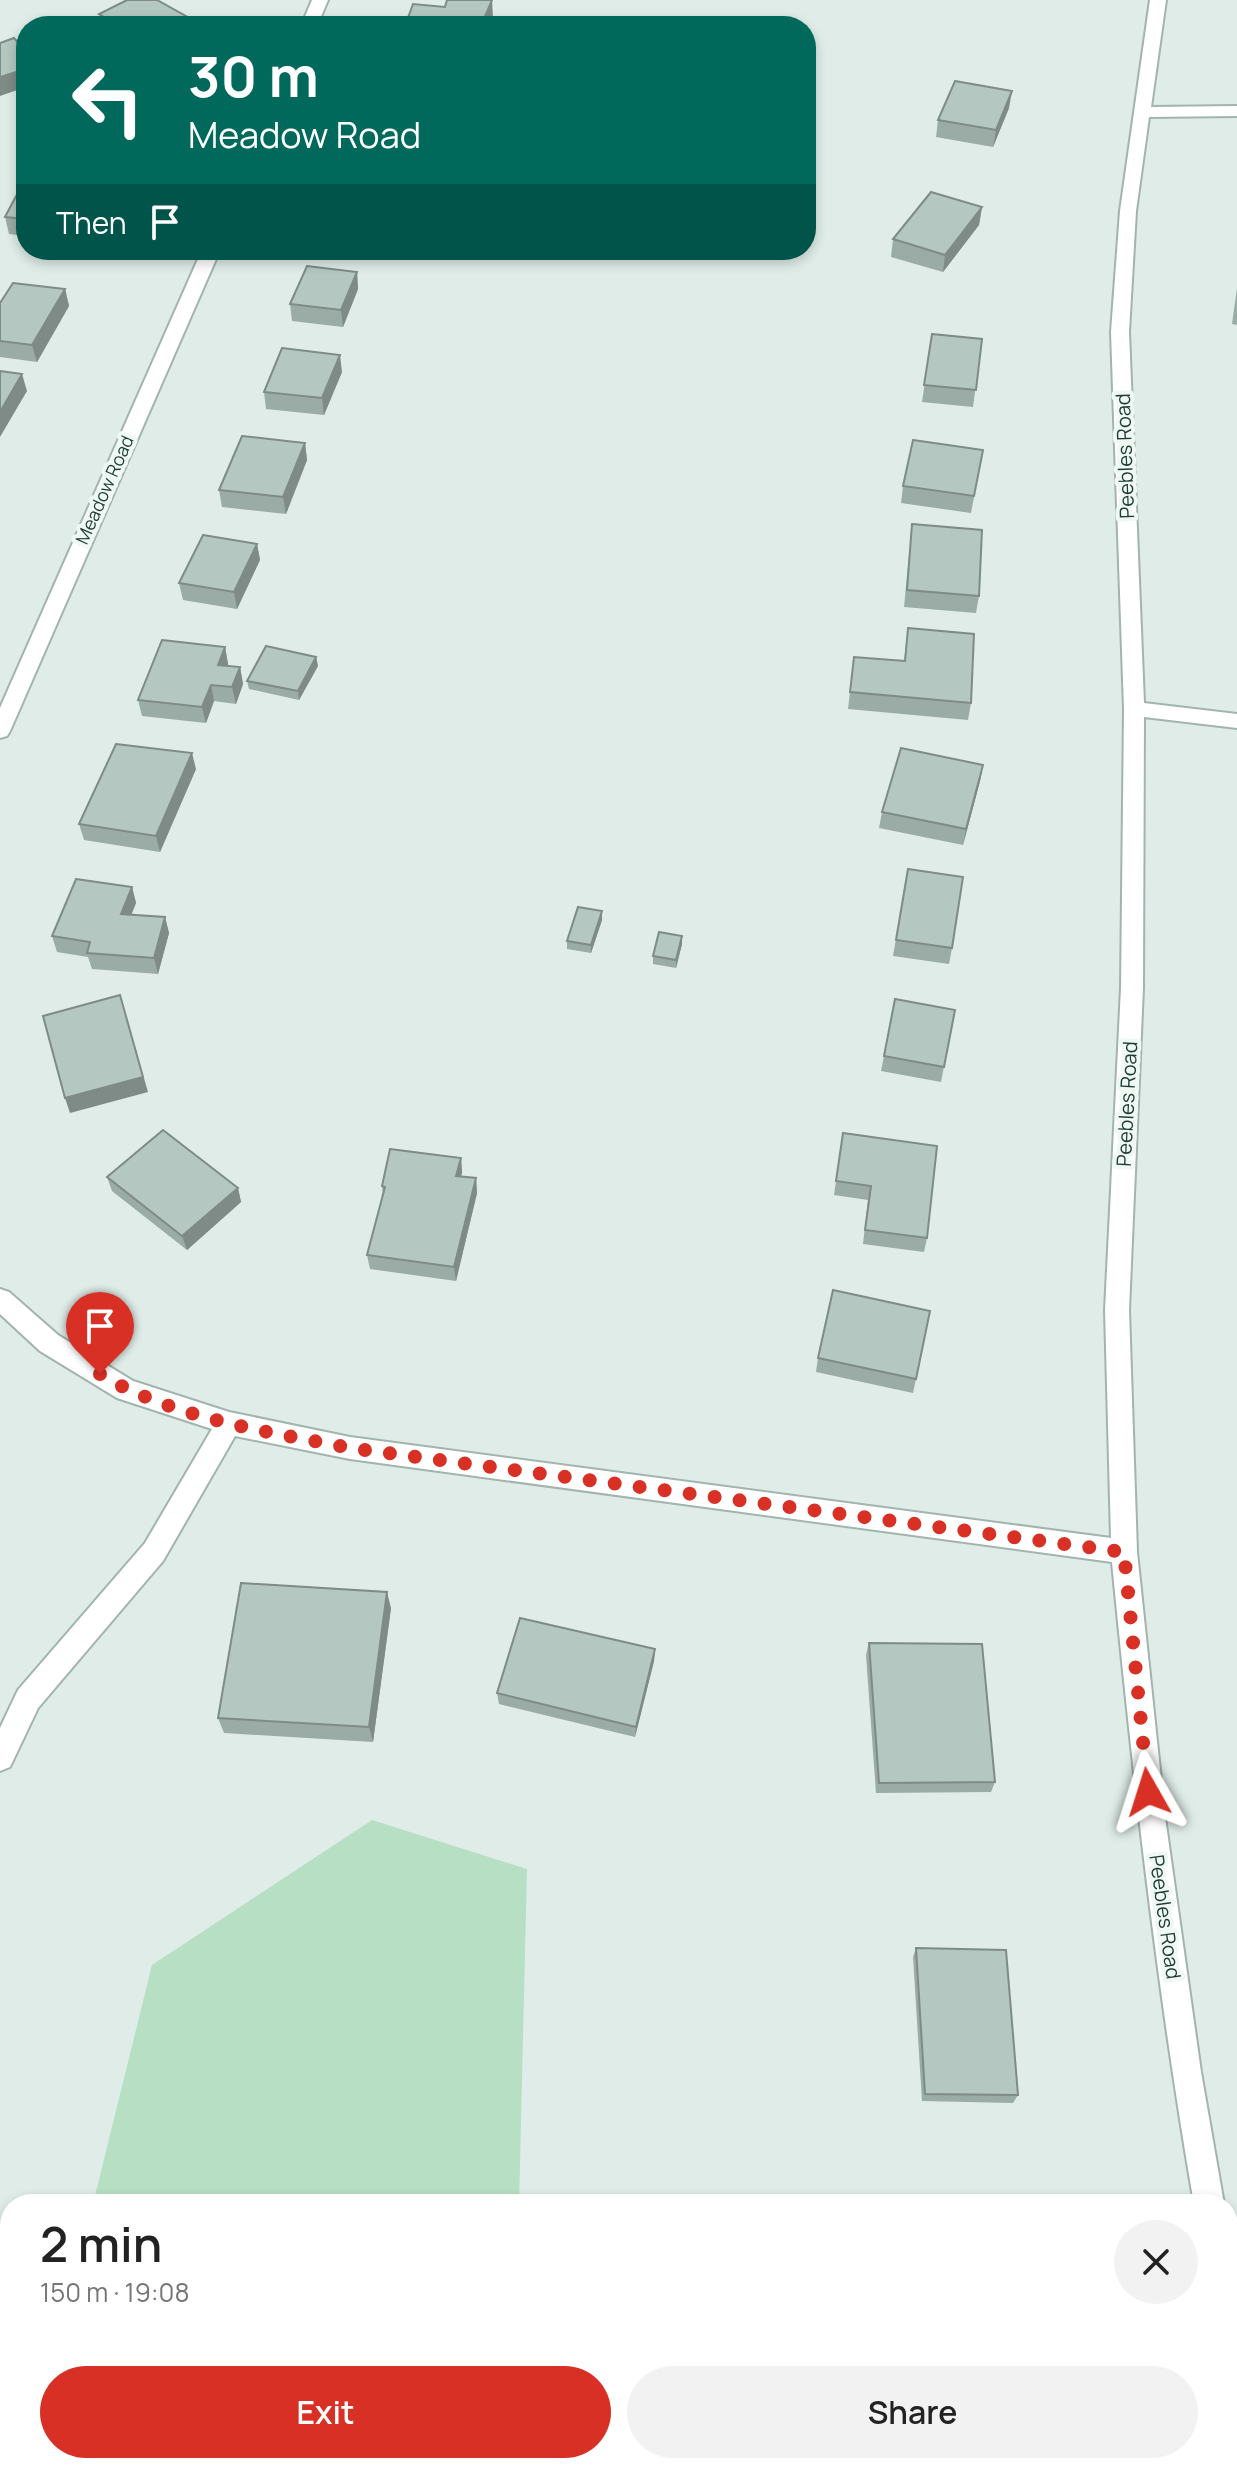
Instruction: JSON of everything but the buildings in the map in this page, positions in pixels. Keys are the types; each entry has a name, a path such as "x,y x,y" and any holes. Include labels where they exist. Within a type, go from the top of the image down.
{"street":[{"name":"Peebles Road","path":"1158,0 1128,211 1120,332 1134,709 1132,988 1117,1310 1124,1552 1151,1817 1186,2072 1207,2194"},
{"path":"1143,112 1237,111"},
{"name":"Meadow Road","path":"0,731 207,260"},
{"path":"1134,709 1237,721"},
{"path":"0,1299 49,1343 126,1390 229,1423 350,1448 1124,1552"},
{"path":"0,1758 28,1699 154,1552 229,1423"}],"green space":[{"path":"372,1820 527,1869 519,2194 95,2194 152,1965"}],"route":[{"path":"100,1374 126,1390 229,1423 350,1448 1124,1552 1148,1792"}]}
